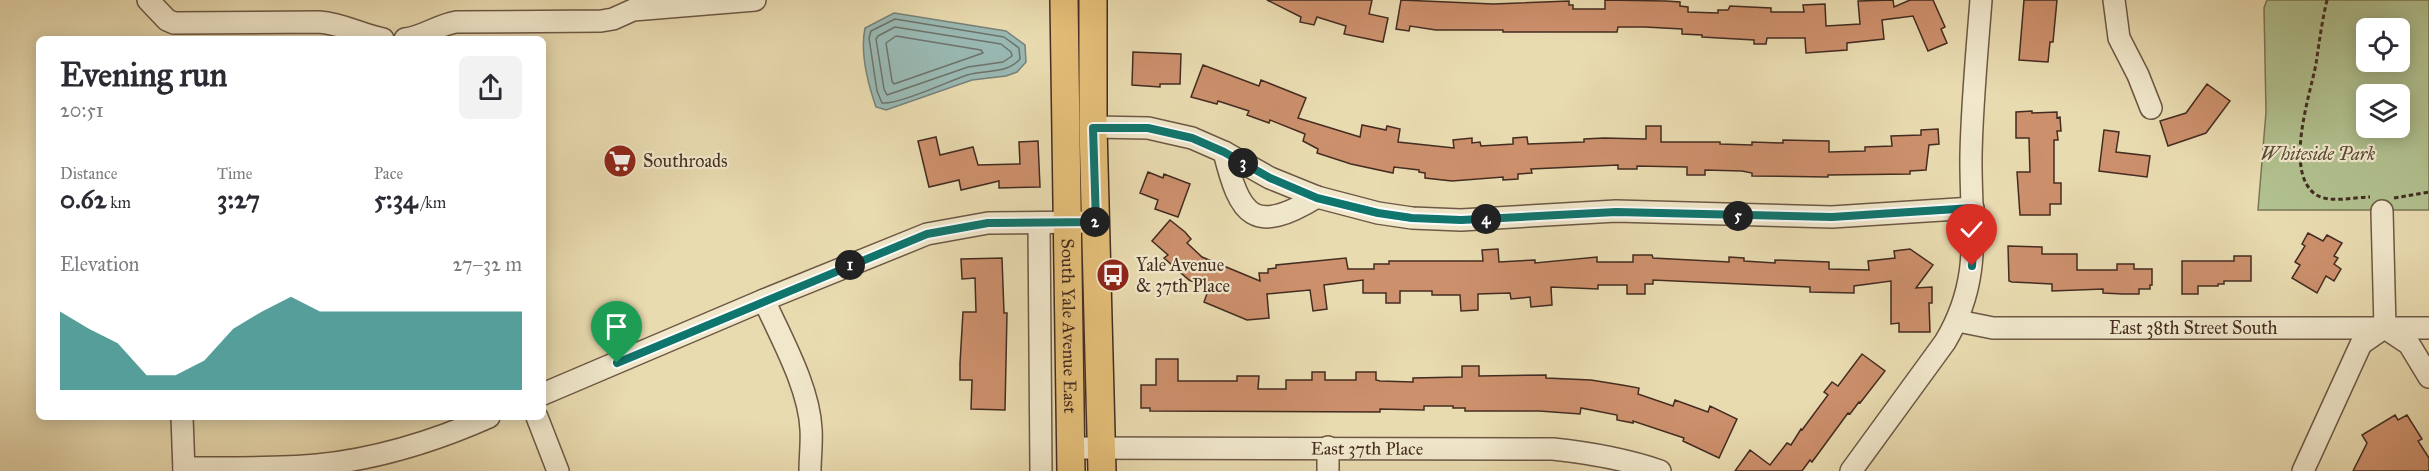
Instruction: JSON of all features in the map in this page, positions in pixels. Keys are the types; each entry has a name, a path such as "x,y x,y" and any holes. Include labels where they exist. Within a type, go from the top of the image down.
{"main road":[{"name":"South Yale Avenue East","path":"1064,0 1071,459"},
{"name":"South Yale Avenue East","path":"1093,0 1093,128 1102,459"}],"street":[{"path":"418,36 434,28 456,22 601,21 613,19 633,5 755,0"},
{"path":"1851,471 1946,342 1958,321 1968,292 1974,237 1973,96 1981,0"},
{"path":"2114,0 2119,38 2138,75 2151,108"},
{"path":"152,2 167,20 174,23 319,22 341,24 373,36"},
{"path":"1093,128 1148,128 1170,132 1224,152 1270,178 1317,198 1378,213 1461,220 1616,212 1832,217 1972,208"},
{"path":"1224,152 1233,190 1240,204 1249,213 1262,217 1279,216 1297,210 1317,198"},
{"path":"2383,203 2385,328"},
{"path":"546,393 927,234 988,223 1096,222"},
{"name":"South Yale Avenue East","path":"1039,224 1041,471"},
{"path":"764,300 801,385 807,407 811,428 810,471"},
{"name":"East 38th Street South","path":"1958,321 1993,328 2429,328"},
{"path":"2385,328 2409,344 2429,377"},
{"path":"2303,471 2361,344 2385,328"},
{"path":"182,420 184,469 319,468 406,448 481,420"},
{"path":"538,420 558,471"},
{"path":"1328,447 1328,471"},
{"name":"East 37th Place","path":"1071,459 1328,447 1553,449 1593,453 1634,462 1660,471"}],"path":[{"path":"2327,0 2301,137 2302,172 2308,185 2318,196 2330,199 2383,203 2429,192"}],"green space":[{"name":"Whiteside Park","path":"2267,0 2429,0 2429,210 2258,210 2266,112 2264,8"}],"water":[{"path":"894,13 1006,31 1025,45 1026,62 1017,72 1006,76 972,80 886,110 876,107 864,57 865,28"}],"building":[{"path":"1267,0 1372,0 1369,14 1388,18 1383,42 1344,34 1346,26 1317,17 1314,25 1300,22 1301,17"},
{"path":"1401,0 1493,4 1569,1 1573,9 1605,9 1605,0 1666,1 1680,2 1680,6 1688,7 1688,12 1718,13 1718,10 1728,10 1730,6 1771,8 1771,12 1804,12 1803,5 1825,4 1826,26 1860,24 1858,1 1893,0 1894,7 1910,0 1933,0 1945,27 1941,29 1947,43 1928,51 1913,16 1882,20 1884,39 1847,43 1847,50 1806,53 1805,38 1767,38 1766,44 1754,44 1754,40 1682,34 1682,29 1618,27 1617,32 1503,32 1503,30 1436,30 1410,26 1409,31 1396,29"},
{"path":"2024,0 2057,0 2053,42 2050,42 2048,62 2019,60"},
{"path":"1133,52 1181,54 1180,84 1160,84 1160,87 1132,85"},
{"path":"1203,65 1259,86 1261,80 1306,98 1298,118 1360,137 1362,125 1386,130 1387,126 1400,129 1398,142 1454,148 1453,140 1472,138 1472,143 1480,142 1481,146 1513,144 1513,138 1527,137 1528,144 1584,142 1584,139 1604,138 1646,139 1646,126 1661,126 1661,142 1720,142 1720,144 1752,145 1752,142 1783,143 1783,140 1829,141 1829,152 1865,151 1865,147 1892,146 1891,136 1921,135 1921,130 1938,129 1939,144 1929,145 1926,170 1910,171 1910,174 1828,175 1828,177 1752,176 1752,173 1742,171 1705,170 1705,175 1687,175 1687,167 1637,166 1637,169 1618,169 1618,165 1531,169 1532,173 1518,174 1518,179 1503,180 1503,177 1452,181 1425,178 1425,173 1419,170 1394,167 1393,173 1351,164 1317,153 1318,149 1303,141 1305,134 1270,120 1269,123 1247,115 1249,111 1218,101 1217,104 1191,97"},
{"path":"2207,84 2230,101 2206,133 2168,146 2160,121 2186,113"},
{"path":"2032,111 2032,113 2057,112 2057,118 2060,117 2061,131 2057,131 2058,140 2054,140 2054,183 2061,183 2061,204 2050,204 2050,215 2020,215 2017,172 2030,172 2029,138 2016,138 2016,112"},
{"path":"2104,130 2119,132 2116,152 2150,156 2147,177 2099,171"},
{"path":"936,137 940,155 973,147 978,165 1020,164 1019,142 1038,141 1040,187 999,188 999,181 961,190 959,180 929,187 918,141"},
{"path":"1148,172 1163,178 1164,174 1190,184 1178,217 1155,209 1158,200 1140,193"},
{"path":"1170,220 1185,232 1191,239 1187,243 1202,257 1260,281 1259,273 1268,273 1268,269 1276,268 1276,265 1346,258 1348,269 1374,269 1374,264 1389,264 1389,261 1483,261 1482,250 1498,249 1499,262 1535,260 1535,263 1597,257 1597,262 1633,262 1633,255 1652,255 1653,258 1729,262 1729,257 1744,258 1744,261 1775,263 1775,260 1829,262 1829,269 1869,270 1868,261 1895,258 1894,251 1910,249 1933,265 1916,288 1932,287 1932,303 1929,303 1930,332 1899,332 1899,323 1891,324 1891,281 1854,286 1854,293 1810,292 1810,287 1653,280 1653,284 1645,284 1645,294 1627,294 1627,285 1598,285 1598,289 1551,287 1552,305 1531,307 1530,297 1511,299 1510,293 1478,294 1478,310 1461,311 1460,295 1432,295 1432,291 1400,291 1400,303 1386,303 1386,293 1363,293 1363,280 1324,285 1327,309 1313,311 1310,290 1267,294 1269,318 1247,320 1204,302 1209,288 1189,280 1164,258 1168,255 1152,241"},
{"path":"2308,233 2323,241 2327,235 2342,243 2334,256 2338,258 2334,264 2341,269 2334,281 2326,276 2317,293 2292,278 2300,265 2295,262 2305,246 2302,244"},
{"path":"2008,246 2042,247 2042,254 2077,254 2077,270 2117,270 2117,264 2134,264 2134,269 2152,269 2152,285 2150,289 2139,289 2139,294 2123,294 2103,293 2103,289 2052,291 2052,284 2012,282 2009,281"},
{"path":"2234,256 2251,256 2251,281 2224,281 2224,284 2218,284 2218,286 2198,286 2198,294 2182,294 2182,261 2234,261"},
{"path":"1002,258 1004,313 1007,313 1005,410 971,409 972,380 960,380 960,363 963,312 976,312 975,278 962,279 961,259"},
{"path":"1862,354 1885,371 1860,403 1850,414 1848,413 1812,462 1810,460 1802,471 1735,471 1750,450 1770,465 1787,443 1791,445 1828,395 1824,392 1832,382 1838,386"},
{"path":"1156,359 1178,359 1178,381 1237,381 1237,376 1259,376 1258,389 1286,389 1286,380 1312,380 1312,372 1325,372 1325,380 1356,380 1356,372 1376,372 1376,380 1413,382 1413,378 1462,377 1462,366 1479,366 1479,376 1546,375 1546,378 1591,380 1639,388 1638,394 1673,406 1675,400 1708,412 1710,406 1737,419 1719,458 1683,441 1684,438 1633,421 1633,423 1617,420 1617,415 1581,408 1580,414 1539,411 1465,411 1465,408 1453,408 1453,406 1424,406 1424,410 1380,409 1380,412 1150,411 1150,408 1141,408 1141,385 1156,385"},
{"path":"2395,415 2398,420 2407,415 2422,439 2418,441 2429,458 2429,471 2353,471 2367,443 2362,435"}],"place":[{"name":"Southroads","path":"620,161"},
{"name":"Yale Avenue & 37th Place","path":"1113,275"}],"route":[{"path":"617,363 927,234 988,223 1096,222 1093,128 1148,128 1192,138 1224,152 1270,178 1317,198 1378,213 1412,218 1461,220 1616,212 1832,217 1972,208 1974,237 1972,266"}]}
